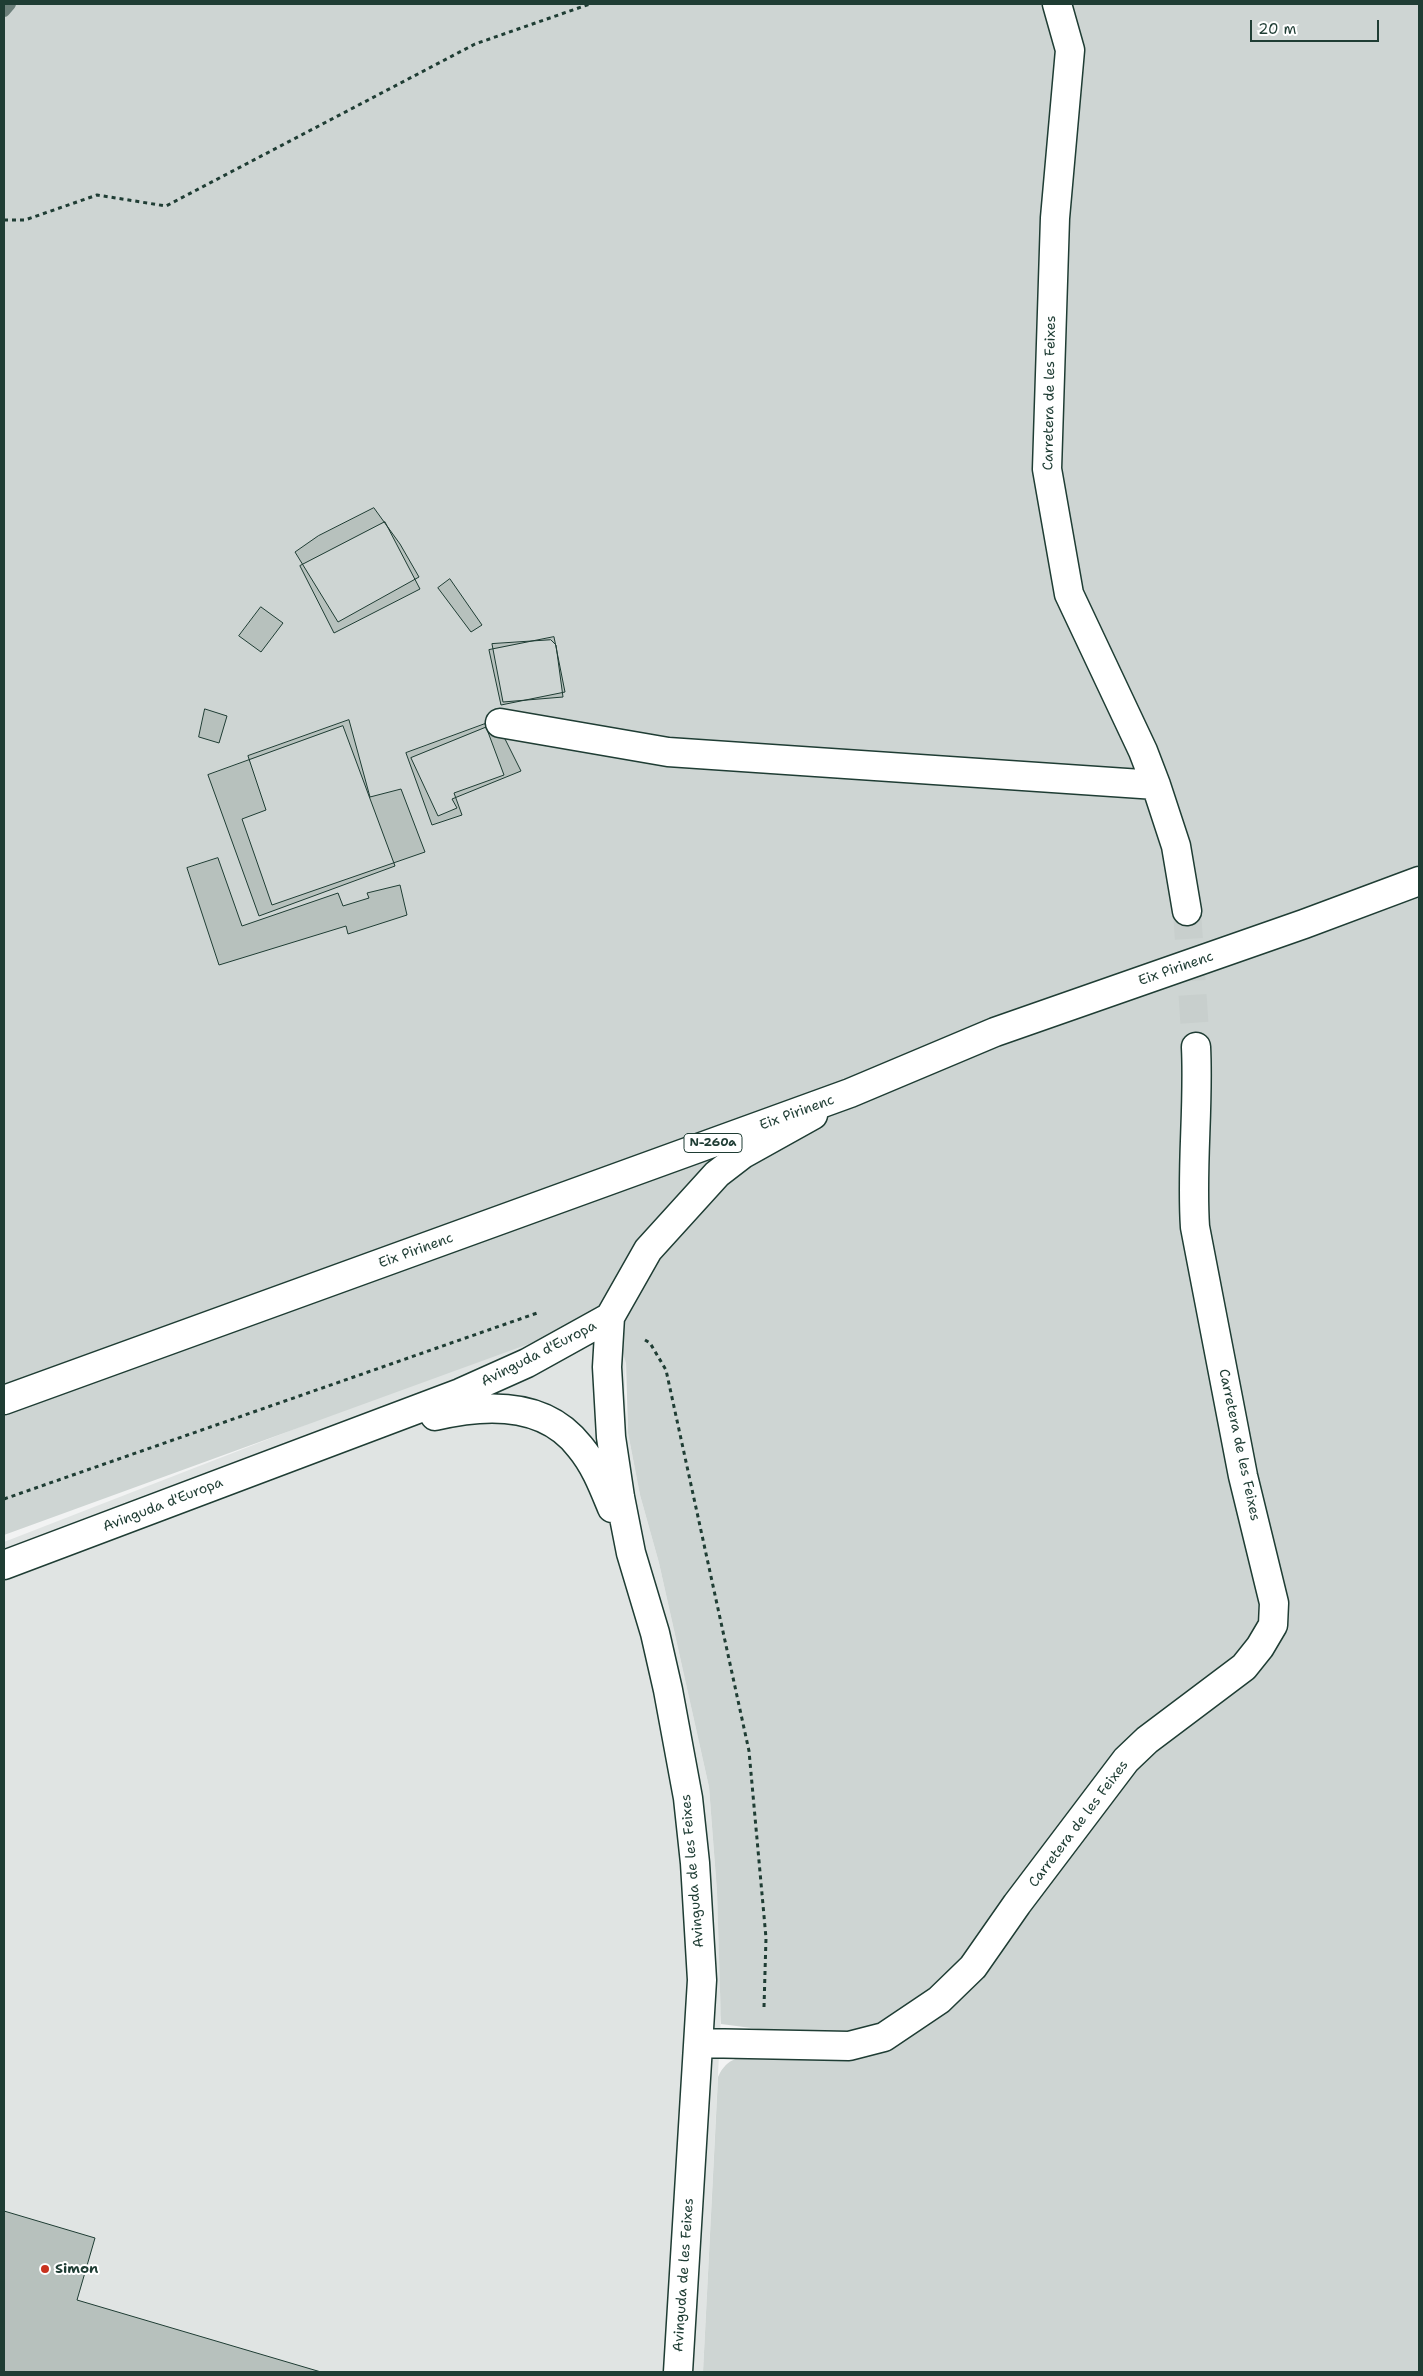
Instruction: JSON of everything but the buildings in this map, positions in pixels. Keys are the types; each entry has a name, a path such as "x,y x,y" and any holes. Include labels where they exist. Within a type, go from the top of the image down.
{"street":[{"name":"Carretera de les Feixes","path":"1058,4 1070,50 1055,218 1047,469 1069,594 1143,751 1156,785 1176,846 1187,910"},
{"path":"500,723 668,752 1156,785"},
{"name":"Eix Pirinenc","path":"4,1400 850,1093 995,1032 1304,924 1419,881"},
{"name":"Carretera de les Feixes","path":"699,2043 850,2046 884,2037 939,2000 973,1967 1017,1904 1126,1760 1147,1740 1244,1667 1260,1647 1273,1626 1274,1603 1243,1476 1195,1228 1193,1194 1198,1088 1196,1047"},
{"name":"Avinguda d'Europa","path":"4,1565 460,1393 527,1363 610,1317 648,1250 717,1174 743,1154 850,1093"},
{"name":"Avinguda de les Feixes","path":"610,1317 607,1367 611,1437 631,1553 655,1633 688,1798 695,1863 702,1980 678,2372"},
{"name":"Avinguda d'Europa","path":"350,1435 446,1413 491,1407 523,1411 554,1424 579,1445 598,1474 631,1553"}],"path":[{"path":"4,220 25,220 97,195 166,206 475,44 590,4"},
{"path":"4,1499 547,1309"},
{"path":"610,1317 650,1343 666,1370 749,1751 766,1938 763,2045"}],"shaded area":[{"path":"4,4 1419,4 1419,2372 703,2372 718,2077 726,2065 735,2059 747,2056 761,2056 759,2029 721,2024 717,1892 709,1787 659,1563 640,1495 628,1433 626,1363 611,1314 4,1535"},
{"path":"605,1320 626,1354 625,1389 628,1433 640,1495 659,1563 709,1787 717,1892 721,2015 703,2372 4,2372 4,1542 572,1321"}],"waterway":[{"path":"4,11 10,4"}],"tunnel":[{"path":"1187,911 1196,1047"}],"place":[{"name":"Simon","path":"45,2269"}]}
